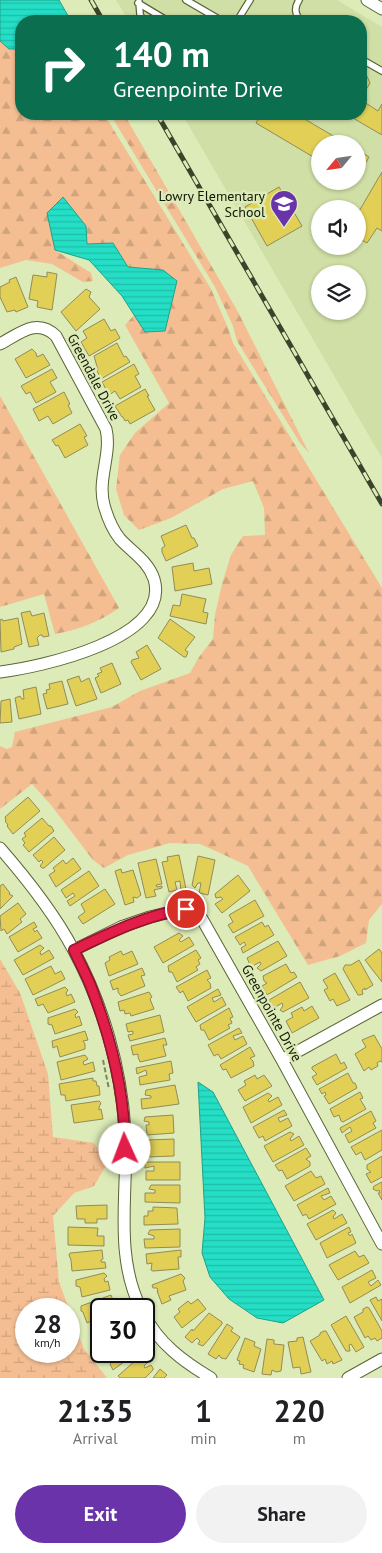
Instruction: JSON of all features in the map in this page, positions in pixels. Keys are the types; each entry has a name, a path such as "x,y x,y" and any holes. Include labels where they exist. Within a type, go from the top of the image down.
{"street":[{"path":"367,0 382,9"},
{"name":"Greendale Drive","path":"0,344 37,326 50,330 56,336 106,429 108,439 102,475 102,488 103,503 108,518 120,539 150,569 155,581 155,594 149,613 140,624 106,643 40,665 0,672"},
{"path":"0,848 39,896 74,950 92,990 111,1045 120,1087 125,1130 124,1237 126,1263 131,1286 136,1298"},
{"name":"Greenpointe Drive","path":"74,950 121,927 179,910 191,911 202,919 282,1060 382,1244"},
{"path":"282,1060 382,1005"},
{"path":"155,1331 182,1359 211,1378"},
{"path":"348,1378 382,1359"}],"lane":[{"path":"186,0 212,15"},
{"path":"297,15 295,11 299,0"},
{"path":"240,15 247,1"},
{"path":"139,2 142,15"},
{"path":"139,2 159,15"},
{"path":"367,62 382,71"}],"path":[{"path":"103,1059 110,1094"},
{"path":"114,1132 114,1172"}],"shaded area":[{"name":"Lowry Elementary School","path":"116,0 337,0 362,15 125,15"},
{"name":"Lowry Elementary School","path":"367,18 382,27 382,458 185,120 367,120"}],"green space":[{"path":"0,41 9,49 15,49 15,120 108,120 211,289 233,343 382,588 382,904 369,920 366,943 340,956 308,965 248,866 200,844 170,843 128,855 104,868 93,860 51,805 32,784 0,809 0,746 7,749 12,747 15,732 112,707 140,691 190,673 199,657 213,639 215,615 231,555 243,536 265,535 264,508 253,481 223,489 171,518 139,530 124,515 116,489 120,455 135,433 169,403 125,325 135,314 145,332 163,270 128,267 113,243 87,245 86,226 55,250 91,273 93,281 83,282 52,264 26,260 0,268"},
{"path":"114,120 127,120 238,312 309,453 300,443 237,341 233,326 215,287"},
{"path":"0,396 119,608 80,628 55,634 44,594 0,607"},
{"path":"0,959 20,993 48,1074 53,1137 94,1143 108,1162 94,1186 74,1193 53,1216 59,1282 65,1298 15,1298 15,1363 80,1363 80,1338 84,1349 90,1357 90,1363 95,1363 107,1378 0,1378"}],"water":[{"path":"0,0 59,0 68,15 15,15 15,49 9,49 0,41"},
{"path":"63,197 86,226 87,244 113,243 128,267 163,270 177,281 165,331 145,332 122,296 89,260 55,250 47,213"},
{"path":"198,1082 213,1092 324,1300 283,1323 257,1318 229,1299 210,1277 202,1253 205,1218"}],"building":[{"path":"367,76 370,83 367,88"},
{"path":"367,104 378,111 382,104 382,135 356,120 367,120"},
{"path":"258,120 306,120 332,135 311,135 311,156 256,123"},
{"path":"382,172 382,231 377,228 367,243 366,200"},
{"path":"279,187 302,226 267,246 245,207"},
{"path":"47,272 57,274 52,310 37,307 38,301 29,299 33,275 47,277"},
{"path":"16,277 28,307 16,312 15,310 7,312 0,297 0,287"},
{"path":"86,289 91,292 89,297 100,309 76,331 61,312"},
{"path":"104,319 111,331 115,329 120,338 89,356 81,342 87,338 83,331"},
{"path":"117,343 124,357 126,356 130,362 101,379 94,356"},
{"path":"32,349 37,357 43,354 50,365 26,378 15,359"},
{"path":"134,364 139,374 135,376 141,387 120,399 115,391 109,395 102,382"},
{"path":"52,369 57,378 50,382 56,392 36,403 30,392 26,394 21,386"},
{"path":"145,389 155,410 130,424 128,420 125,421 115,406"},
{"path":"64,392 72,413 53,424 48,416 39,421 33,409"},
{"path":"80,424 87,436 84,437 88,445 65,458 58,445 56,446 52,440"},
{"path":"186,525 198,546 166,561 162,552 162,548 165,546 161,536"},
{"path":"193,563 194,571 209,568 212,584 175,591 172,567"},
{"path":"182,594 206,599 203,612 208,613 206,624 170,616 173,605 180,606"},
{"path":"30,611 32,616 44,613 49,636 43,637 40,635 37,638 39,645 29,647 21,613"},
{"path":"18,618 22,644 14,647 14,649 1,652 0,620"},
{"path":"170,619 195,637 185,650 188,652 186,657 158,638"},
{"path":"147,645 161,669 141,680 131,662 139,658 136,652"},
{"path":"112,663 121,684 101,693 95,678 99,676 97,674 102,672 100,668"},
{"path":"79,676 81,682 89,678 97,699 76,706 67,680"},
{"path":"62,681 68,704 47,709 43,694 47,693 46,690 50,689 49,684"},
{"path":"36,687 41,714 19,719 15,698 20,696 24,699 23,690"},
{"path":"10,699 12,722 0,723 1,701"},
{"path":"28,797 40,811 13,834 7,826 5,817"},
{"path":"42,818 54,831 29,852 23,845 25,843 22,839 26,836 24,833"},
{"path":"54,837 65,850 42,868 40,866 43,862 41,860 39,862 33,855"},
{"path":"179,855 186,889 181,891 180,881 175,882 177,890 169,892 162,862 168,861 167,857"},
{"path":"198,856 215,860 208,895 199,893 201,883 198,883 195,888 192,885"},
{"path":"73,858 81,869 56,887 49,875 55,871 53,868 63,860 66,864"},
{"path":"156,859 162,884 156,885 157,887 162,886 162,888 154,890 156,896 146,898 138,863"},
{"path":"121,869 122,873 133,870 141,895 137,898 133,897 134,902 125,905 115,871"},
{"path":"89,871 99,886 70,906 67,901 75,896 73,893 66,898 61,890"},
{"path":"238,875 250,891 222,913 215,904 223,899 221,897 216,898 215,894"},
{"path":"3,884 9,894 13,896 0,909 0,886"},
{"path":"105,889 115,904 83,924 78,917 85,912 81,904"},
{"path":"255,900 264,916 233,933 228,925 233,922 229,915"},
{"path":"18,903 26,914 20,919 22,922 7,934 4,929 1,931 0,916"},
{"path":"34,922 37,927 33,929 35,932 37,930 42,938 18,952 9,937"},
{"path":"262,922 265,927 268,925 274,935 243,953 241,948 246,945 244,942 240,945 235,937"},
{"path":"179,933 183,936 179,940 181,942 189,937 194,945 163,963 154,947"},
{"path":"278,941 287,956 261,971 257,968 261,964 260,962 251,967 247,958"},
{"path":"40,945 44,948 40,952 41,955 49,950 54,958 23,975 14,960"},
{"path":"379,949 382,953 382,982 365,960"},
{"path":"196,950 201,958 198,960 200,964 196,967 198,970 177,982 172,972 169,972 168,966"},
{"path":"121,951 123,955 132,951 138,964 109,976 105,963 110,960 109,957"},
{"path":"359,960 373,985 362,990 363,994 358,995 343,969 345,965 351,965"},
{"path":"286,964 291,973 294,972 297,977 267,995 262,986 267,983 264,981 263,976"},
{"path":"51,966 55,974 61,971 65,979 33,995 25,979"},
{"path":"142,968 145,975 141,976 145,986 121,996 118,988 113,990 110,981"},
{"path":"207,970 211,978 207,980 211,988 188,1001 183,991 180,993 176,987"},
{"path":"335,973 350,1000 337,1006 333,999 330,1001 324,990 328,988 323,980"},
{"path":"300,982 309,998 283,1012 280,1010 283,1006 282,1003 274,1008 269,1000"},
{"path":"65,987 68,990 67,996 71,994 75,1002 48,1013 43,1004 38,1006 35,999"},
{"path":"218,989 221,995 212,998 214,1002 222,997 226,1005 196,1022 187,1007"},
{"path":"149,992 154,1009 131,1016 130,1013 125,1014 124,1010 120,1011 118,1002"},
{"path":"312,1006 319,1018 292,1033 286,1021 293,1017 291,1013 302,1007 304,1011"},
{"path":"229,1008 233,1017 230,1018 232,1023 228,1025 230,1028 209,1040 204,1030 201,1030 200,1025"},
{"path":"75,1009 78,1012 75,1015 76,1018 79,1016 82,1025 55,1034 52,1025 48,1024 48,1018"},
{"path":"160,1015 164,1032 130,1041 128,1035 133,1034 133,1031 128,1032 126,1024"},
{"path":"239,1028 242,1033 233,1036 235,1040 243,1036 247,1044 221,1059 218,1054 214,1056 208,1045"},
{"path":"85,1031 88,1040 83,1041 85,1049 60,1057 57,1046 53,1048 52,1041"},
{"path":"374,1035 382,1049 382,1062 377,1063 378,1066 371,1070 369,1067 364,1071 355,1054 366,1047 362,1040"},
{"path":"165,1038 167,1045 163,1045 166,1056 140,1062 138,1054 133,1055 131,1046"},
{"path":"250,1047 255,1056 250,1058 254,1066 231,1078 226,1069 223,1070 220,1065"},
{"path":"336,1054 341,1064 344,1062 347,1068 317,1085 312,1077 317,1074 312,1067"},
{"path":"85,1055 88,1059 83,1062 84,1065 93,1062 95,1071 61,1080 57,1062"},
{"path":"171,1061 173,1073 169,1074 170,1080 140,1085 139,1077 147,1075 146,1070 137,1074 136,1068"},
{"path":"348,1073 357,1088 329,1104 324,1096 326,1095 325,1092 322,1094 319,1089"},
{"path":"255,1075 257,1079 264,1075 272,1086 245,1101 238,1090 246,1085 244,1081"},
{"path":"93,1078 93,1081 96,1081 97,1086 99,1086 100,1095 66,1101 65,1095 61,1095 59,1084"},
{"path":"175,1085 179,1104 142,1109 141,1099 151,1098 151,1096 145,1095 146,1090"},
{"path":"360,1092 363,1098 360,1099 366,1109 343,1122 339,1115 334,1117 330,1109"},
{"path":"268,1093 272,1096 268,1100 269,1102 278,1097 282,1105 251,1123 243,1107"},
{"path":"99,1101 101,1103 99,1110 101,1109 103,1119 74,1123 71,1105"},
{"path":"284,1110 287,1115 278,1118 280,1122 288,1118 292,1126 265,1141 263,1136 259,1138 253,1127"},
{"path":"371,1111 376,1121 373,1123 376,1128 349,1143 345,1135 352,1131 350,1127 342,1133 340,1128"},
{"path":"173,1115 174,1133 147,1135 146,1125 149,1125 149,1122 144,1121 145,1117"},
{"path":"382,1130 382,1150 365,1160 361,1152 356,1155 351,1147"},
{"path":"290,1132 294,1134 290,1139 291,1141 299,1136 304,1145 273,1162 264,1146"},
{"path":"174,1139 174,1156 146,1157 145,1148 148,1148 148,1145 145,1144 147,1140"},
{"path":"306,1148 311,1156 306,1159 310,1162 310,1166 287,1179 282,1170 279,1171 275,1165"},
{"path":"382,1156 382,1177 371,1183 366,1174 371,1172 367,1169 367,1165"},
{"path":"145,1162 180,1162 180,1180 146,1180 146,1171 154,1171 154,1166 145,1168"},
{"path":"311,1171 316,1178 321,1176 325,1184 294,1201 285,1186"},
{"path":"382,1182 382,1200 378,1193 380,1193 379,1190 373,1189 374,1186"},
{"path":"151,1185 180,1185 180,1203 145,1202 145,1193 155,1193 155,1190 149,1189"},
{"path":"328,1188 330,1193 321,1196 324,1200 331,1196 336,1204 309,1219 306,1214 303,1216 297,1205"},
{"path":"107,1205 107,1219 97,1219 97,1223 85,1223 85,1219 77,1219 76,1206"},
{"path":"153,1207 177,1208 178,1224 144,1225 144,1216 148,1216 148,1211 153,1211"},
{"path":"333,1210 336,1213 333,1217 334,1219 342,1214 347,1223 316,1240 307,1224"},
{"path":"68,1227 98,1228 97,1236 104,1236 104,1246 68,1245"},
{"path":"349,1227 351,1232 348,1233 350,1236 352,1234 356,1243 327,1258 320,1243"},
{"path":"180,1229 180,1247 145,1248 144,1239 154,1239 154,1236 148,1234 150,1230"},
{"path":"102,1250 103,1259 101,1262 105,1262 106,1268 72,1271 70,1253"},
{"path":"181,1250 181,1257 178,1257 179,1269 153,1271 151,1270 152,1263 147,1264 146,1254"},
{"path":"355,1251 359,1257 364,1255 369,1263 338,1280 329,1265"},
{"path":"372,1270 376,1278 368,1282 371,1286 378,1280 381,1285 350,1303 342,1287"},
{"path":"104,1273 107,1276 104,1279 105,1282 108,1281 110,1290 82,1297 80,1287 76,1286 76,1280"},
{"path":"181,1274 185,1278 183,1281 186,1290 169,1296 171,1300 162,1304 157,1288 153,1288 152,1285"},
{"path":"376,1297 378,1301 382,1299 382,1321 370,1300"},
{"path":"198,1299 206,1309 182,1328 174,1317 180,1312 178,1309 188,1301 191,1304"},
{"path":"90,1303 90,1322 87,1323 81,1311 81,1306"},
{"path":"367,1307 382,1331 382,1338 377,1341 375,1338 371,1340 368,1336 365,1338 354,1317 363,1312 363,1309"},
{"path":"209,1313 222,1322 222,1324 203,1346 198,1344 200,1341 197,1338 192,1343 185,1337"},
{"path":"346,1316 364,1347 356,1352 351,1344 349,1345 350,1351 346,1351 331,1325"},
{"path":"227,1324 233,1328 231,1331 240,1337 226,1359 221,1358 219,1355 216,1359 208,1354"},
{"path":"326,1331 342,1360 333,1364 332,1361 327,1364 325,1359 322,1361 310,1341"},
{"path":"303,1337 311,1372 301,1374 300,1367 293,1368 288,1342 297,1341 297,1338"},
{"path":"245,1338 255,1342 254,1346 261,1349 254,1372 243,1368 244,1365 239,1364 240,1361 237,1360"},
{"path":"267,1339 274,1340 274,1344 284,1345 281,1371 276,1372 272,1370 271,1375 262,1374"},
{"path":"111,1363 123,1363 113,1370"},
{"path":"133,1363 147,1363 144,1366 145,1368 151,1365 153,1368 145,1378 120,1378 118,1376"},
{"path":"160,1369 167,1375 164,1378 153,1378"}],"railway":[{"path":"91,0 100,15"},
{"path":"160,120 382,504"}],"place":[{"name":"Lowry Elementary School","path":"284,228"}],"route":[{"path":"125,1149 125,1130 120,1087 111,1045 92,990 74,950 121,927 186,909"}]}
